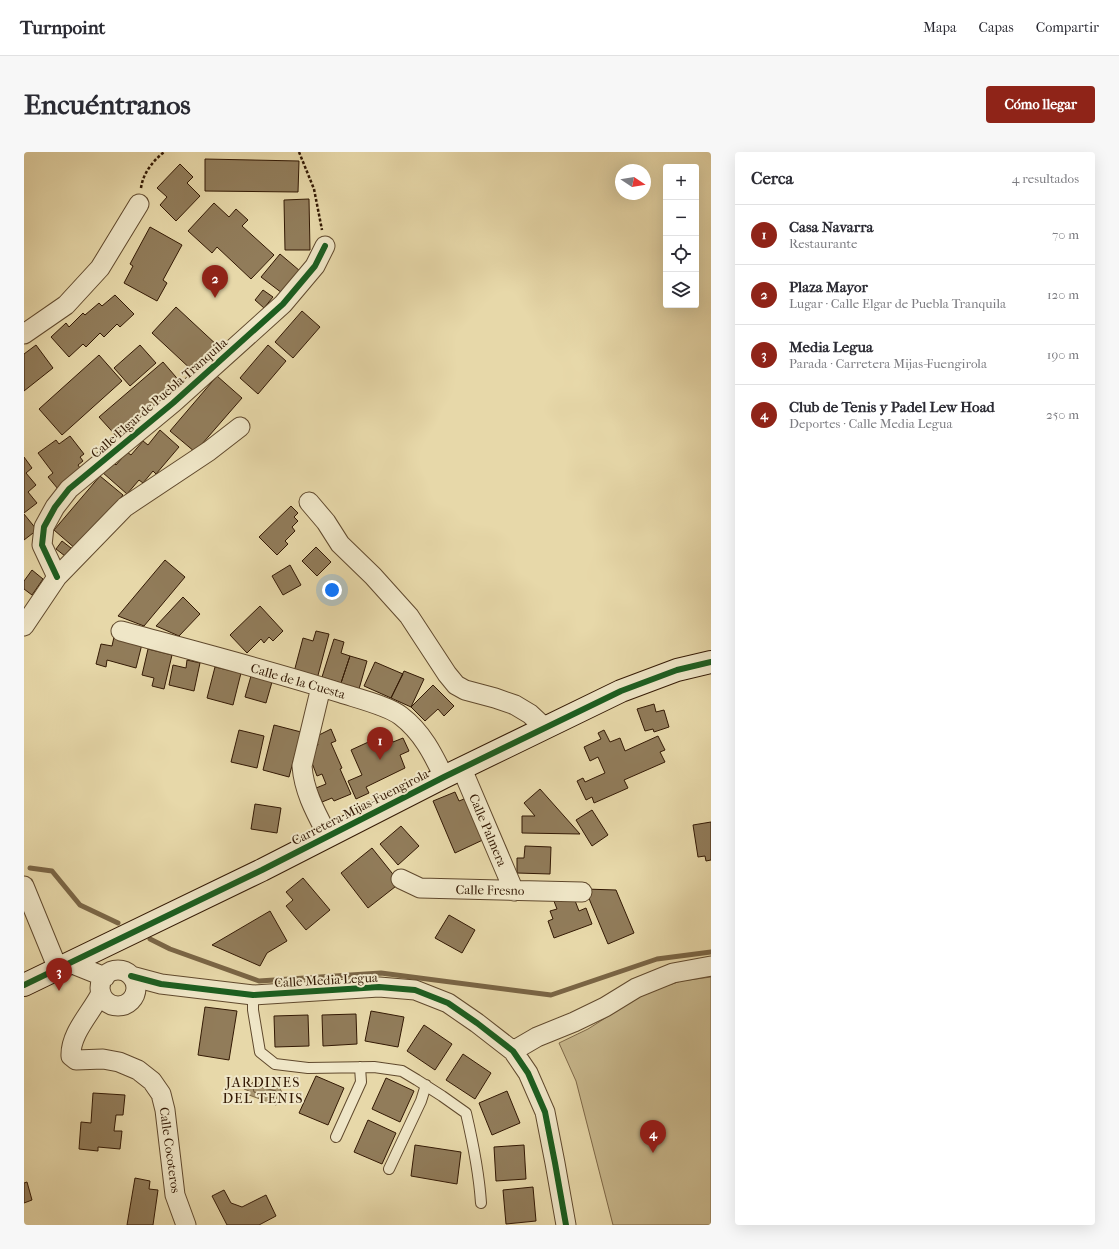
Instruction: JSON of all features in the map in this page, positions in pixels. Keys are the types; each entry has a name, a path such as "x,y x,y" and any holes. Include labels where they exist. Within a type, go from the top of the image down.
{"main road":[{"name":"Carretera Mijas-Fuengirola","path":"24,985 262,870 453,773 621,691 677,670 711,662"}],"street":[{"path":"24,334 66,305 100,268 139,204"},
{"name":"Calle Elgar de Puebla Tranquila","path":"57,577 42,545 44,527 55,507 70,489 173,402 283,304 315,266 325,246"},
{"path":"24,626 57,577 125,507 208,451 240,427"},
{"path":"309,502 326,522 340,544 373,576 409,616 447,674 456,684 465,690 515,705 530,714 545,728"},
{"name":"Calle de la Cuesta","path":"121,631 321,687 380,706 400,715 453,773"},
{"path":"321,687 302,766 303,779 313,808 328,836"},
{"name":"Calle Palmera","path":"453,773 514,891"},
{"name":"Calle Fresno","path":"401,879 420,888 582,892"},
{"path":"24,886 64,966 103,985 108,1002 113,1005 126,1002 136,993 134,981 131,976 121,971 110,973 103,985 98,1000 83,1022"},
{"path":"512,1051 537,1037 574,1022 605,1007 636,988 672,973 711,966"},
{"name":"Calle Media Legua","path":"131,976 161,984 253,995 379,987 415,990 448,1003 477,1023 512,1051 528,1073 545,1112 566,1225"},
{"name":"Calle Media Legua","path":"83,1022 126,1002 150,987 161,984"},
{"name":"Calle Cocoteros","path":"83,1022 71,1049 71,1056 76,1060 103,1059 119,1062 138,1070 152,1081 162,1094 175,1195 186,1225"}],"lane":[{"path":"253,995 253,1010 260,1052 276,1064 308,1068 374,1067 402,1072 466,1113 478,1172 481,1202"},
{"path":"336,1137 361,1082 360,1067"},
{"path":"389,1169 421,1101 426,1086"}],"path":[{"path":"139,204 142,179 156,158 164,152"},
{"path":"299,152 314,188 325,246"}],"shaded area":[{"path":"711,977 711,1225 613,1225 576,1081 559,1043 588,1029 645,993 681,981"}],"water":[{"path":"253,1082 279,1087 283,1094 282,1100 276,1105 249,1095 249,1091 244,1089 245,1083 250,1085"}],"building":[{"path":"205,159 299,161 298,192 205,191"},
{"path":"180,164 193,177 187,183 200,196 176,221 160,205 167,197 157,188"},
{"path":"309,199 310,250 285,250 284,200"},
{"path":"214,203 229,217 236,209 248,220 242,226 274,255 251,279 217,247 212,253 188,231"},
{"path":"150,227 182,245 163,280 167,283 157,301 124,283 133,266 130,264"},
{"path":"280,254 300,271 282,293 261,277"},
{"path":"263,290 273,297 264,308 255,300"},
{"path":"115,295 134,314 120,327 117,324 104,337 100,333 86,347 83,344 69,357 51,337 66,323 69,327 83,313 85,315 99,303 102,306"},
{"path":"176,307 219,347 195,373 152,333"},
{"path":"302,311 320,327 293,358 275,342"},
{"path":"36,345 53,368 24,391 24,354"},
{"path":"140,345 156,363 130,386 114,368"},
{"path":"268,345 286,361 258,394 240,378"},
{"path":"99,355 122,381 62,435 39,409"},
{"path":"163,362 182,384 119,439 99,417"},
{"path":"217,376 242,398 195,452 170,431"},
{"path":"160,430 179,447 156,474 153,471 143,483 139,480 127,494 102,472 112,461 116,465 127,452 131,455 143,441 148,445"},
{"path":"70,436 84,454 80,457 83,461 78,465 82,471 58,489 48,477 53,473 38,453 56,440 59,444"},
{"path":"24,457 32,468 26,473 36,485 28,492 37,503 24,513"},
{"path":"100,476 123,495 77,550 54,530"},
{"path":"291,506 298,513 294,517 298,521 292,527 295,531 285,541 288,544 277,555 259,537"},
{"path":"24,514 37,530 24,540"},
{"path":"62,541 71,548 65,556 56,549"},
{"path":"316,547 331,562 317,576 302,561"},
{"path":"165,560 185,577 144,626 118,616"},
{"path":"290,565 301,585 283,595 272,576"},
{"path":"32,570 43,579 32,595 24,589 24,581"},
{"path":"183,597 200,614 179,636 156,626"},
{"path":"260,606 283,631 273,641 269,637 264,643 261,639 247,653 230,635"},
{"path":"316,631 329,634 317,679 294,672 303,638 313,641"},
{"path":"114,637 142,644 136,668 107,660 106,667 96,664 101,644 112,646"},
{"path":"334,639 344,642 341,653 350,656 341,683 322,677"},
{"path":"148,649 172,655 164,689 152,686 154,678 142,675"},
{"path":"350,656 367,661 359,689 341,683"},
{"path":"187,660 200,663 194,691 169,685 173,665 186,668"},
{"path":"375,662 403,674 391,698 364,686"},
{"path":"215,667 241,673 233,705 207,698"},
{"path":"404,671 424,679 411,707 391,698"},
{"path":"251,676 272,682 266,703 245,697"},
{"path":"433,685 454,706 444,716 438,709 425,721 411,707"},
{"path":"654,704 656,712 664,710 669,727 654,732 653,729 645,731 637,709"},
{"path":"274,725 301,732 289,777 263,770"},
{"path":"331,729 336,741 331,743 351,794 334,801 332,798 322,802 316,788 326,784 322,774 317,776 312,763 312,748 318,745 315,737"},
{"path":"239,730 264,736 257,768 231,762"},
{"path":"604,730 610,742 620,738 625,751 658,736 665,750 660,752 665,762 624,780 628,788 594,803 592,797 586,800 577,781 583,778 585,782 605,773 598,757 590,761 584,747 601,739 598,733"},
{"path":"388,733 393,742 403,738 409,751 400,755 405,768 366,787 369,793 356,799 348,781 362,775 351,750"},
{"path":"540,789 580,834 522,833 522,816 535,816 524,803"},
{"path":"455,792 459,801 469,797 487,838 455,853 433,801"},
{"path":"255,804 281,808 277,833 251,829"},
{"path":"592,810 608,835 592,846 576,820"},
{"path":"711,822 711,860 706,861 705,856 698,857 693,825"},
{"path":"401,826 419,846 398,865 380,844"},
{"path":"525,846 551,847 550,874 517,873 517,858 524,858"},
{"path":"372,848 400,883 368,908 341,873"},
{"path":"303,878 330,910 306,930 286,906 293,900 286,892"},
{"path":"585,889 616,890 634,933 608,944"},
{"path":"552,896 574,898 579,911 586,908 592,924 554,938 548,921 553,919 550,911 557,909"},
{"path":"270,911 287,941 267,953 260,966 212,945"},
{"path":"449,915 475,930 462,953 435,938"},
{"path":"205,1007 237,1011 229,1060 198,1055"},
{"path":"371,1011 404,1017 398,1047 365,1041"},
{"path":"356,1014 357,1044 323,1046 322,1015"},
{"path":"308,1015 309,1046 275,1047 274,1016"},
{"path":"424,1025 452,1044 435,1070 407,1051"},
{"path":"463,1054 491,1073 475,1099 446,1080"},
{"path":"316,1076 344,1088 328,1125 299,1113"},
{"path":"386,1078 414,1091 400,1122 372,1109"},
{"path":"507,1091 520,1123 492,1135 479,1103"},
{"path":"93,1093 125,1095 123,1115 116,1115 114,1131 122,1131 120,1149 98,1147 98,1151 79,1149 81,1122 91,1123"},
{"path":"368,1120 396,1133 382,1164 354,1152"},
{"path":"415,1145 461,1152 457,1184 411,1176"},
{"path":"524,1145 526,1179 496,1181 494,1147"},
{"path":"135,1178 150,1181 149,1189 158,1190 153,1225 127,1225"},
{"path":"27,1182 32,1200 24,1203 24,1183"},
{"path":"533,1187 536,1221 506,1224 503,1190"},
{"path":"224,1190 231,1203 242,1207 266,1195 276,1216 259,1225 227,1225 212,1196"}],"waterway":[{"path":"30,868 52,871 80,905 118,923"},
{"path":"150,939 170,949 259,981 381,973 551,995 657,959 711,952"}],"cycle path":[{"path":"57,577 42,545 44,527 55,507 69,489 173,403 283,304 315,266 325,246"},
{"path":"24,985 262,870 444,777 621,691 677,670 711,662"},
{"path":"131,976 161,984 253,995 379,987 415,990 448,1003 513,1051 528,1073 545,1112 566,1225"}],"place":[{"name":"Plaza Mayor","path":"215,298"},
{"name":"Casa Navarra","path":"380,760"},
{"name":"Media Legua","path":"59,991"},
{"name":"Club de Tenis y Padel Lew Hoad","path":"653,1153"}],"district":[{"name":"JARDINES DEL TENIS","path":"263,1090"}]}
